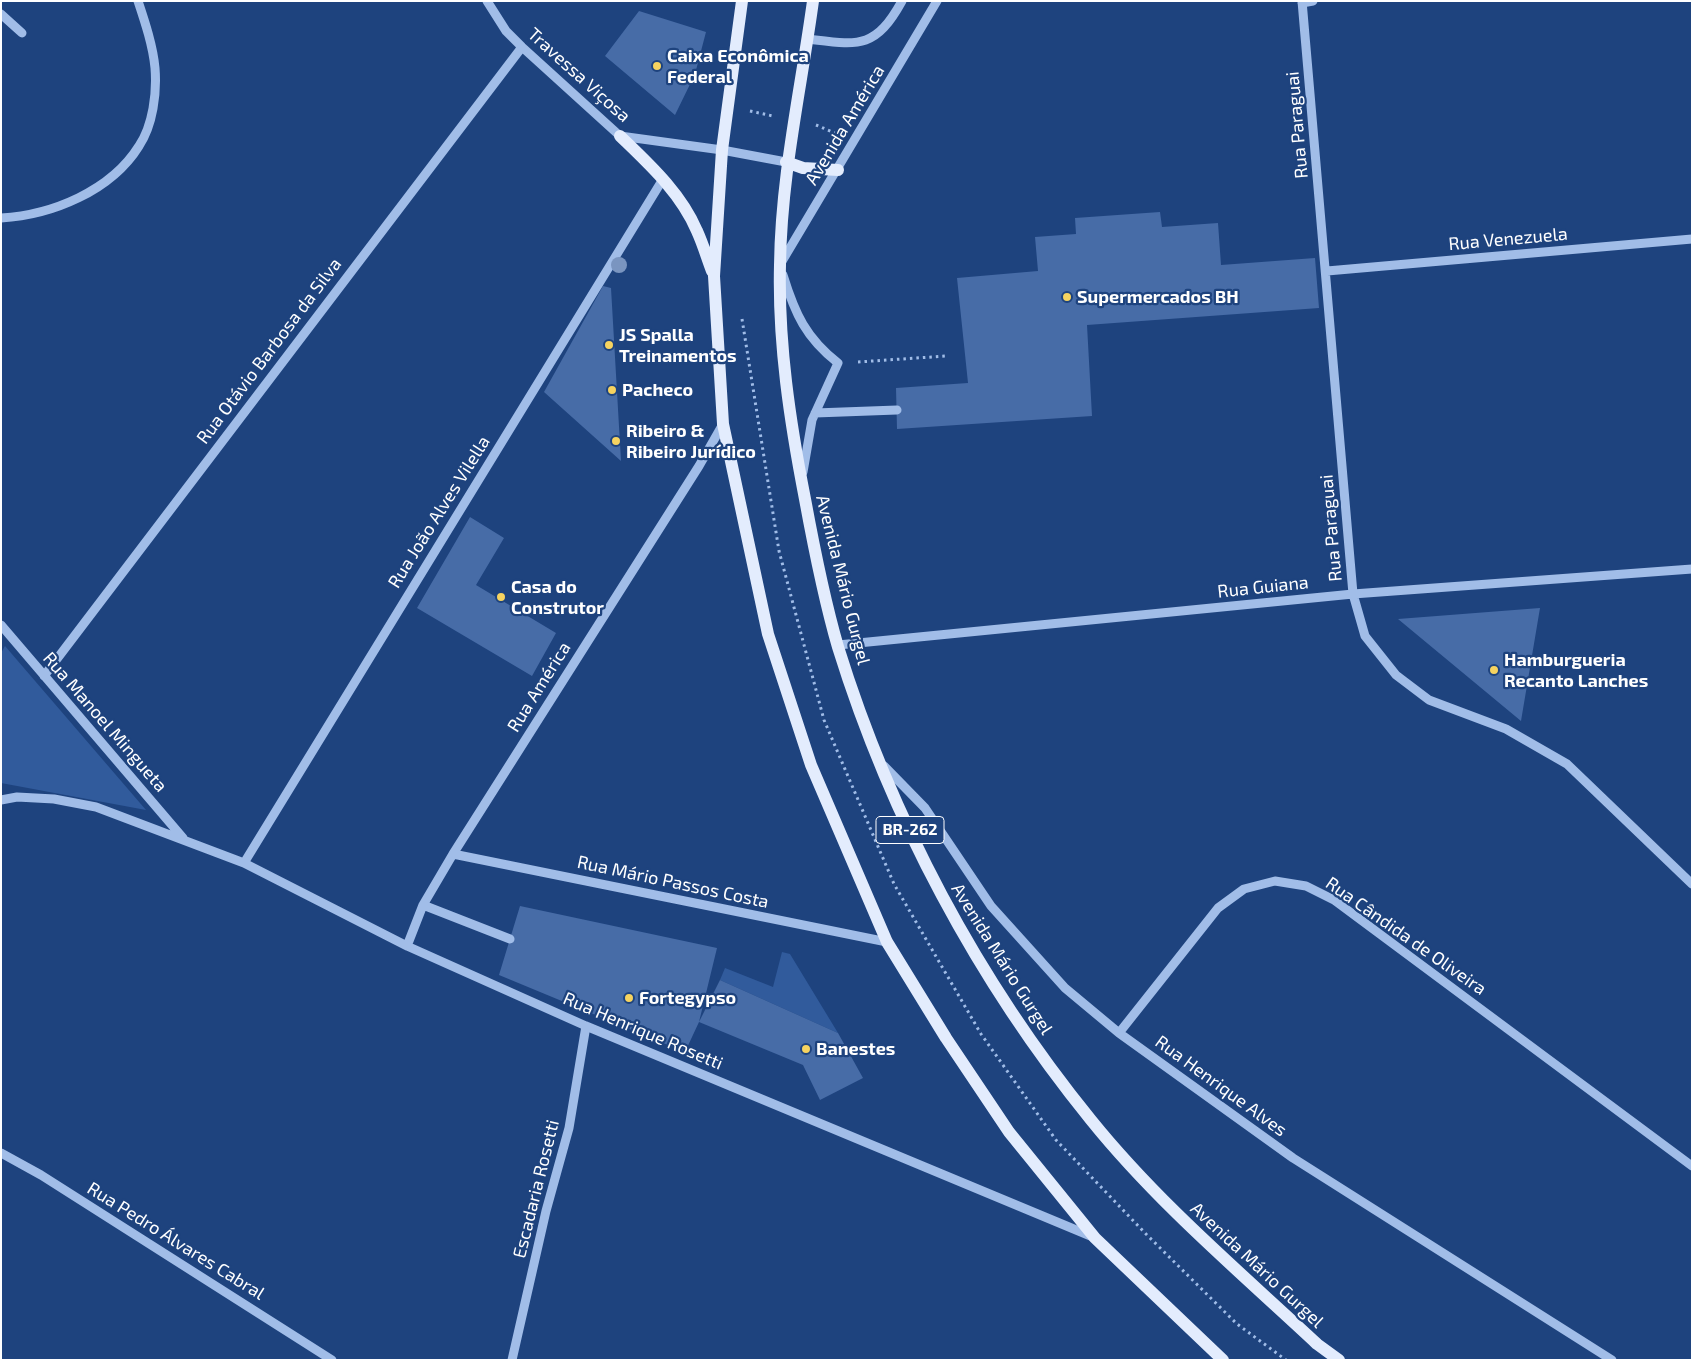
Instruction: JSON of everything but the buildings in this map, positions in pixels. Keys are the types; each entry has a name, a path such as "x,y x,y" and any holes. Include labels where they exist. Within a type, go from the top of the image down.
{"main road":[{"path":"742,1 722,150 714,276 723,424 768,634 811,765 886,942 946,1038 1009,1132 1095,1238 1223,1360"},
{"name":"Avenida Mário Gurgel","path":"813,1 786,162 780,264 781,309 791,421 801,480 838,645 878,761 950,914 1027,1034 1091,1120 1161,1199 1317,1344 1338,1360"},
{"path":"620,136 663,179 681,203 697,230 714,276"},
{"path":"786,162 803,168 838,170"}],"street":[{"path":"1,218 26,216 68,203 116,173 139,146 149,126 154,102 155,68 138,1"},
{"name":"Travessa Viçosa","path":"487,1 506,31 620,136 722,150 786,162"},
{"name":"Avenida América","path":"808,39 849,44 868,40 889,24 902,1"},
{"name":"Avenida América","path":"780,264 838,170 937,1"},
{"path":"929,16 942,1"},
{"path":"1302,2 1314,1"},
{"name":"Rua Paraguai","path":"1302,2 1354,594 1364,636 1396,675 1429,700 1506,729 1567,764 1692,884"},
{"path":"1,14 22,33"},
{"name":"Rua Otávio Barbosa da Silva","path":"44,676 522,47"},
{"name":"Rua João Alves Vilella","path":"244,862 663,179"},
{"name":"Rua Venezuela","path":"1327,272 1692,239"},
{"path":"780,264 805,330 818,348 838,363 815,413 801,480"},
{"path":"1317,286 1327,285"},
{"path":"815,413 896,410"},
{"name":"Rua América","path":"407,946 423,905 453,854 699,466 723,424"},
{"name":"Rua Guiana","path":"838,645 1354,594 1692,569"},
{"name":"Rua Manoel Mingueta","path":"1,625 185,840"},
{"name":"Rua Henrique Alves","path":"878,761 925,808 991,906 1065,988 1120,1033 1293,1158 1612,1360"},
{"name":"Rua Henrique Rosetti","path":"1,800 26,797 96,806 244,862 407,946 586,1026 1095,1238"},
{"name":"Rua Mário Passos Costa","path":"453,854 886,942"},
{"name":"Rua Cândida de Oliveira","path":"1120,1033 1218,908 1244,889 1276,881 1306,886 1334,900 1692,1166"},
{"path":"423,905 510,939"},
{"name":"Escadaria Rosetti","path":"512,1360 546,1211 569,1128 586,1026"},
{"name":"Rua Pedro Álvares Cabral","path":"1,1153 41,1175 332,1360"}],"path":[{"path":"742,154 750,103"},
{"path":"740,309 779,551 824,720 894,884 981,1034 1056,1140 1146,1234 1237,1324 1286,1360"},
{"path":"838,363 946,356"}],"shaded area":[{"path":"5,646 146,810 1,783 1,653"},
{"path":"782,952 790,954 838,1033 720,980 725,968 773,987"}],"place":[{"name":"Caixa Econômica Federal","path":"657,66"},
{"name":"Supermercados BH","path":"1067,297"},
{"name":"JS Spalla Treinamentos","path":"609,345"},
{"name":"Pacheco","path":"612,390"},
{"name":"Ribeiro & Ribeiro Jurídico","path":"616,441"},
{"name":"Casa do Construtor","path":"501,597"},
{"name":"Hamburgueria Recanto Lanches","path":"1494,670"},
{"name":"Fortegypso","path":"629,998"},
{"name":"Banestes","path":"806,1049"}]}
